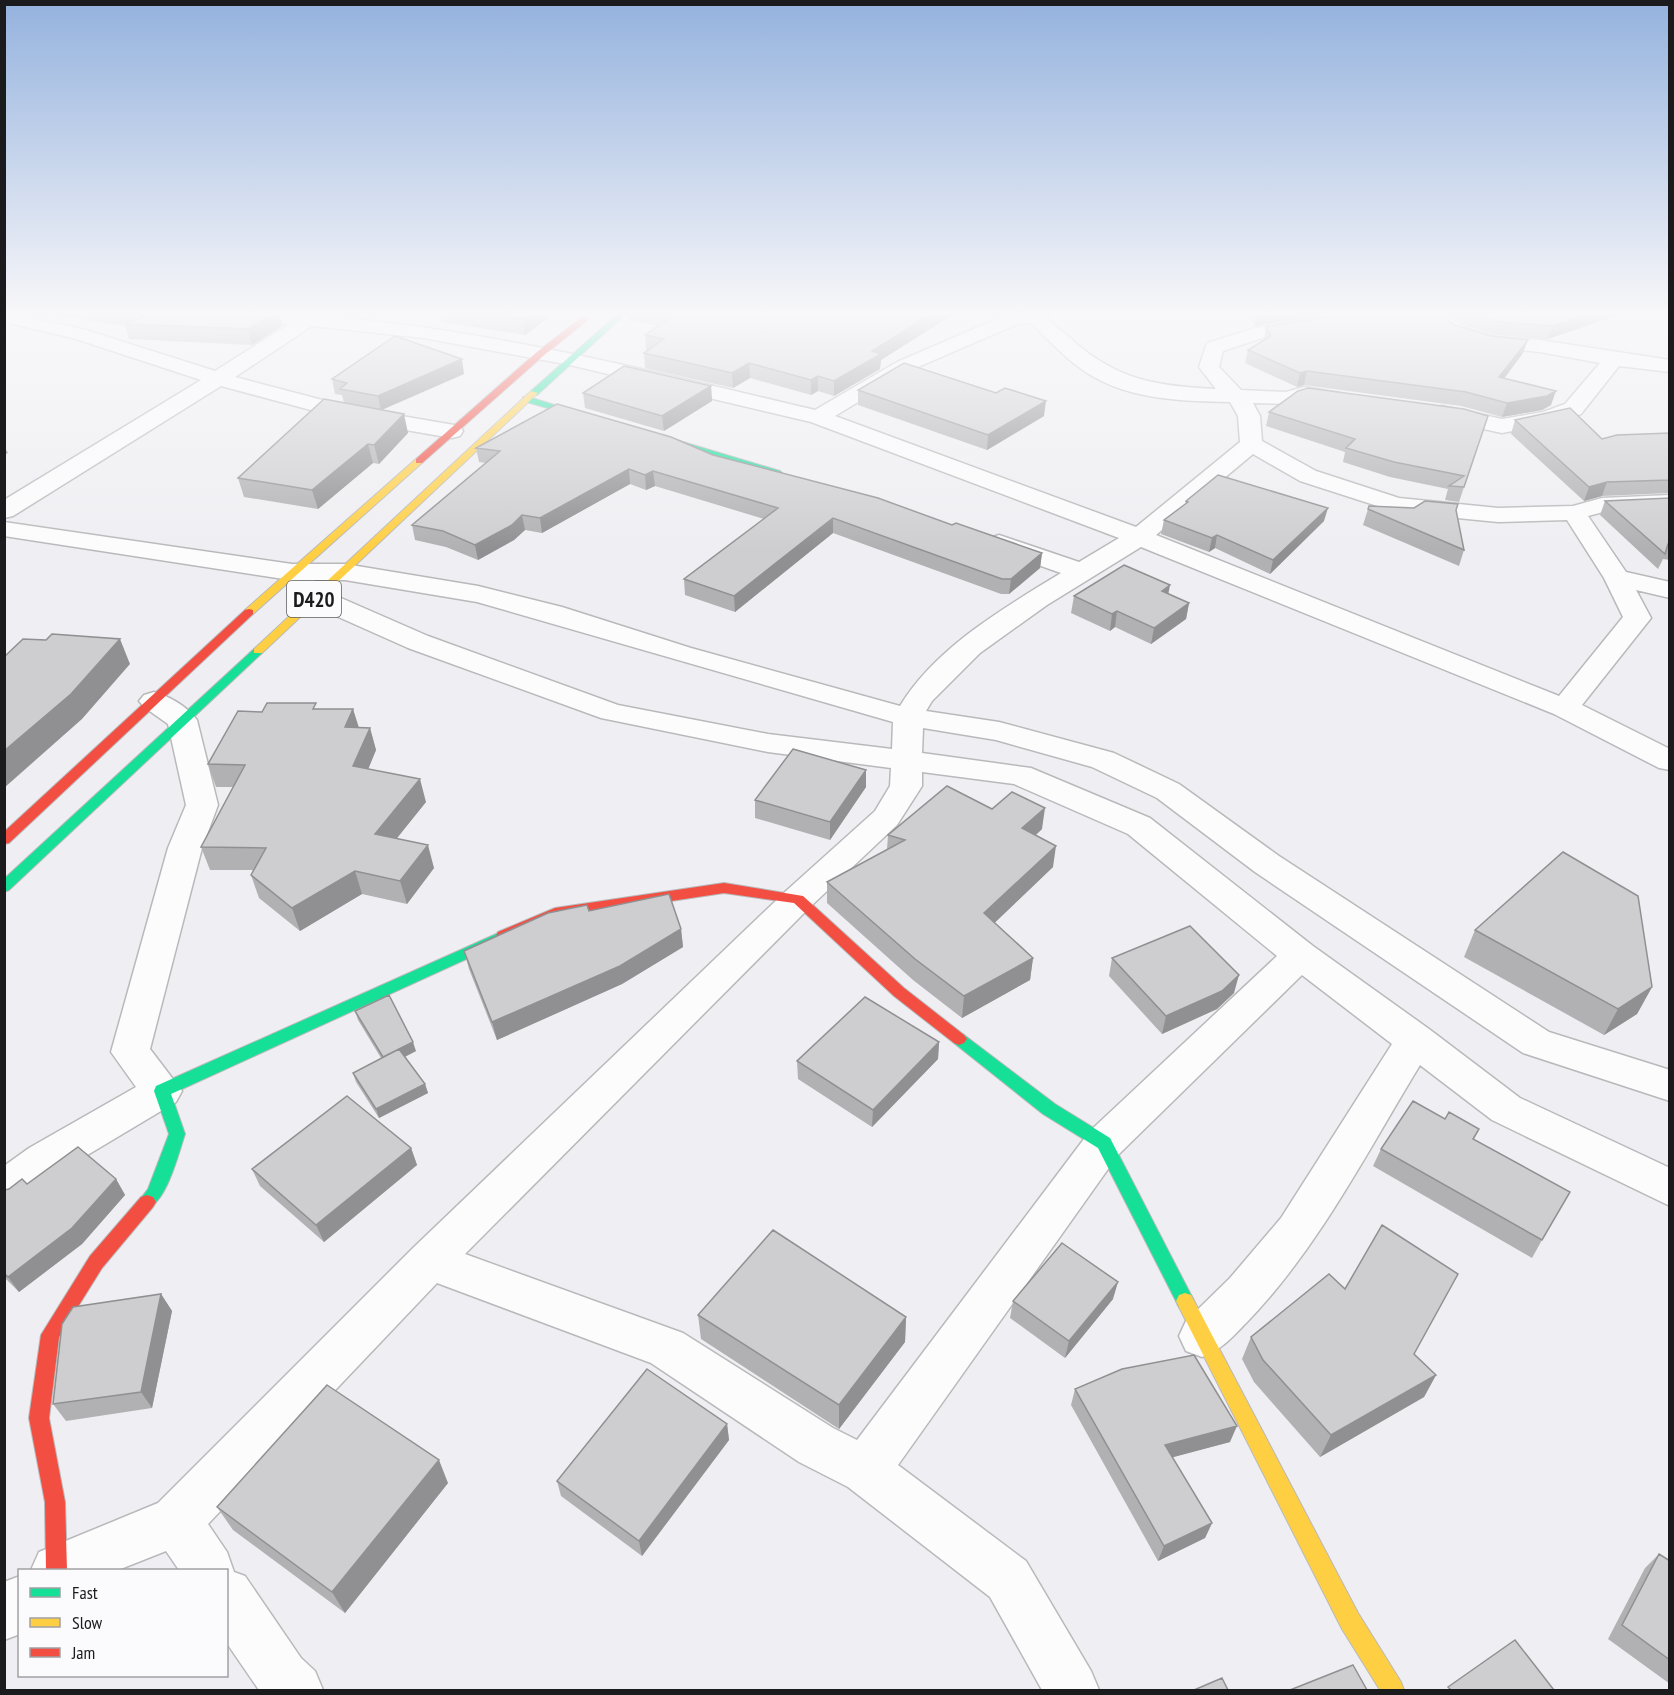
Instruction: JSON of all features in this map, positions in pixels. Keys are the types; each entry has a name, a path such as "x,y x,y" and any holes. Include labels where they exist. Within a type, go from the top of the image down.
{"main road":[{"name":"D420","path":"4,888 168,711 292,572 498,391"},
{"name":"D420","path":"4,840 316,597 535,391"},
{"path":"526,399 606,422"},
{"path":"651,436 787,476"},
{"path":"56,1569 55,1502 39,1418 50,1335 96,1262 155,1193 177,1134 162,1091 386,987 555,913 724,888 798,899 899,992 1049,1109 1104,1143 1350,1621 1393,1690"}],"street":[{"path":"4,510 198,391"},
{"path":"264,391 348,413 452,431"},
{"path":"707,391 818,417 1139,537 1564,708 1670,761"},
{"path":"818,417 862,391"},
{"path":"1164,391 1287,398 1304,393 1357,402"},
{"path":"58,1569 176,1521 429,1261 798,899 886,818 906,786 908,717 920,697 970,647 1038,599 1139,537 1251,444 1253,422 1233,391"},
{"path":"1420,411 1461,415 1502,426 1547,418 1573,410 1588,391"},
{"path":"1251,444 1308,476 1396,505 1498,515 1574,513 1602,505 1670,502"},
{"path":"1564,708 1636,618 1617,578 1574,513"},
{"path":"4,529 292,572 345,572 431,585 552,613 681,654 908,717 999,731 1103,760 1168,791 1267,864 1536,1043 1670,1086"},
{"path":"976,534 1082,572"},
{"path":"292,572 316,597 418,642 611,712 768,743 1020,775 1138,826 1300,955 1416,1039 1506,1109 1670,1188"},
{"path":"1617,578 1670,590"},
{"path":"4,1189 44,1160 162,1091 130,1052 185,848 202,806 168,711"},
{"path":"865,1470 1104,1143 1300,955"},
{"path":"1202,1336 1246,1293 1296,1231 1416,1039"},
{"path":"429,1261 574,1312 666,1348 816,1445 865,1470 1008,1579 1072,1690"},
{"path":"176,1521 209,1569"},
{"path":"228,1598 282,1677 296,1690"},
{"path":"4,1614 18,1604"}],"building":[{"path":"351,391 389,391 378,396"},
{"path":"586,391 703,391 662,416 583,393"},
{"path":"861,391 990,391 996,393 1015,391 1046,401 988,435"},
{"path":"1298,391 1331,391 1464,409 1488,416 1464,487 1449,486 1464,476 1394,462 1346,448 1355,439 1269,412"},
{"path":"1459,391 1556,391 1547,396 1507,403"},
{"path":"324,399 404,414 374,445 368,444 312,490 238,478"},
{"path":"557,404 671,437 713,455 878,498 952,525 956,523 1042,553 1011,579 1002,579 833,518 734,596 684,579 778,508 653,471 645,475 629,469 540,518 522,515 512,525 475,545 443,531 412,525 500,451 476,448"},
{"path":"1570,408 1602,439 1617,435 1670,433 1670,480 1607,482 1589,487 1515,420"},
{"path":"1218,475 1328,508 1273,560 1217,535 1212,538 1164,520"},
{"path":"1670,498 1670,544 1665,554 1605,501"},
{"path":"1425,501 1458,504 1456,510 1464,550 1368,509 1369,506 1414,508"},
{"path":"1124,565 1170,585 1162,591 1189,603 1154,628 1117,611 1112,614 1074,596"},
{"path":"52,634 120,639 71,694 4,751 4,657 23,639 46,640"},
{"path":"267,703 316,703 313,709 353,709 345,727 370,728 353,766 420,779 375,834 428,845 400,881 355,871 292,908 251,875 266,848 201,847 245,765 208,764 238,711 262,712"},
{"path":"793,749 866,770 830,822 755,800"},
{"path":"947,786 992,809 1012,792 1045,808 1022,828 1056,846 984,913 1033,958 964,996 915,959 827,882 905,840 888,835"},
{"path":"1563,852 1638,896 1652,987 1618,1009 1475,930"},
{"path":"669,894 681,929 620,966 492,1022 464,951 548,913 587,905 589,911"},
{"path":"1190,926 1239,975 1222,991 1166,1016 1112,958"},
{"path":"389,995 413,1042 383,1057 355,1011"},
{"path":"865,997 939,1042 873,1110 797,1061"},
{"path":"399,1049 425,1084 376,1109 353,1073"},
{"path":"347,1096 411,1148 316,1225 252,1169"},
{"path":"1413,1101 1445,1119 1449,1112 1479,1129 1473,1139 1570,1192 1542,1240 1381,1149"},
{"path":"78,1147 116,1179 72,1228 8,1277 4,1273 4,1190 22,1179 27,1184"},
{"path":"1382,1225 1458,1274 1414,1354 1436,1375 1331,1435 1263,1360 1251,1337 1329,1274 1345,1289"},
{"path":"773,1230 906,1317 839,1405 698,1315"},
{"path":"1062,1243 1118,1282 1069,1341 1013,1301"},
{"path":"161,1294 141,1392 53,1404 62,1324 73,1307"},
{"path":"1194,1355 1237,1426 1165,1445 1212,1523 1164,1546 1075,1389 1122,1369"},
{"path":"647,1369 727,1424 639,1541 557,1481"},
{"path":"327,1385 439,1460 332,1592 217,1507"},
{"path":"1659,1554 1670,1561 1670,1660 1622,1625"},
{"path":"1515,1640 1554,1690 1451,1690 1448,1687"},
{"path":"1353,1665 1367,1690 1290,1690"},
{"path":"1222,1678 1228,1690 1194,1690"}],"traffic: fast":[{"path":"526,399 596,419"},
{"path":"663,439 777,473"},
{"path":"4,887 258,651"},
{"path":"147,1202 155,1193 177,1134 162,1091 503,936"},
{"path":"959,1039 1049,1109 1104,1143 1185,1301"}],"traffic: slow":[{"path":"258,651 534,393"},
{"path":"249,612 419,461"},
{"path":"1185,1301 1350,1621 1393,1690"}],"traffic: jam":[{"path":"419,461 498,391"},
{"path":"4,840 249,612"},
{"path":"503,936 555,913 724,888 798,899 899,992 959,1039"},
{"path":"56,1569 55,1502 39,1418 50,1335 96,1262 147,1202"}]}
